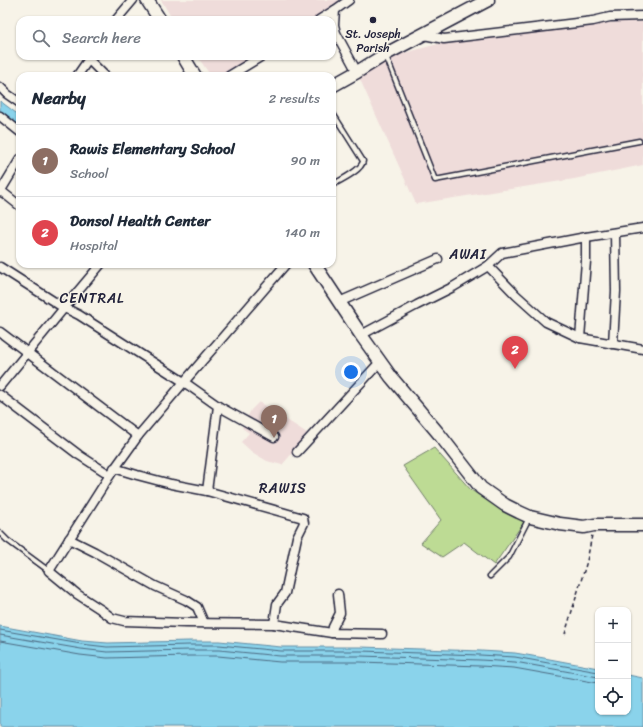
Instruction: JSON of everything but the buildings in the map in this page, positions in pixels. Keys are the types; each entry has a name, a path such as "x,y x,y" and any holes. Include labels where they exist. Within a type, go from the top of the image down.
{"main road":[{"path":"147,0 157,16"},
{"path":"336,84 386,54 488,0"},
{"path":"185,60 193,72"},
{"path":"317,268 360,334 391,377 482,488 505,505 519,512 530,517 560,524 584,527 643,525"}],"street":[{"path":"119,16 133,0"},
{"path":"325,16 349,0"},
{"path":"334,10 334,16"},
{"path":"424,34 444,39 593,21 610,17 643,16"},
{"path":"336,33 357,72"},
{"path":"81,72 89,60"},
{"path":"92,60 102,72"},
{"path":"236,72 256,60"},
{"path":"0,87 16,100"},
{"path":"0,116 16,129"},
{"path":"16,166 0,192 16,203"},
{"path":"360,334 453,287 488,266 502,253 643,228"},
{"path":"613,344 616,291 615,233"},
{"path":"580,338 586,261 586,237"},
{"path":"339,302 438,259"},
{"path":"488,266 516,295 546,322 580,338 643,349"},
{"path":"0,267 64,308 79,315 184,382 218,406 274,437"},
{"path":"0,386 98,268"},
{"path":"283,268 138,436 112,471 49,572 77,594 100,608 112,618 124,621 274,624 332,633 382,634"},
{"path":"0,332 138,436"},
{"path":"297,452 380,362"},
{"path":"0,395 79,455 112,471 207,491 303,518 304,523 297,537 285,593 277,604 274,624"},
{"path":"207,491 218,406"},
{"path":"69,540 95,552 155,586 186,600 196,607 204,623"},
{"path":"332,633 333,627 340,613 338,594"}],"lane":[{"path":"386,54 434,180 639,141"},
{"path":"336,118 363,161 362,165 336,183"},
{"path":"490,576 509,557 530,517"},
{"path":"0,533 49,572"}],"path":[{"path":"565,634 587,561 594,526"}],"shaded area":[{"path":"161,0 340,0 317,16 171,16"},
{"path":"617,22 643,22 643,165 574,179 416,204 358,75 393,56 442,43 540,29"},
{"path":"200,60 253,60 234,72 208,72"},
{"path":"259,402 307,433 301,443 282,465 267,461 252,452 241,442 249,433 242,428 251,410"}],"green space":[{"path":"434,448 471,490 524,522 494,565 464,542 442,557 421,543 441,520 403,466"}],"water":[{"path":"0,101 16,113 16,127 0,113"},
{"path":"0,626 82,641 108,643 219,641 281,647 361,647 515,653 595,667 595,715 631,715 631,676 643,678 643,727 0,727"}],"place":[{"name":"St. Joseph Parish","path":"373,20"},
{"name":"Donsol Health Center","path":"515,369"},
{"name":"Rawis Elementary School","path":"274,438"}],"district":[{"name":"AWAI","path":"468,254"},
{"name":"CENTRAL","path":"92,298"},
{"name":"RAWIS","path":"283,488"}]}
